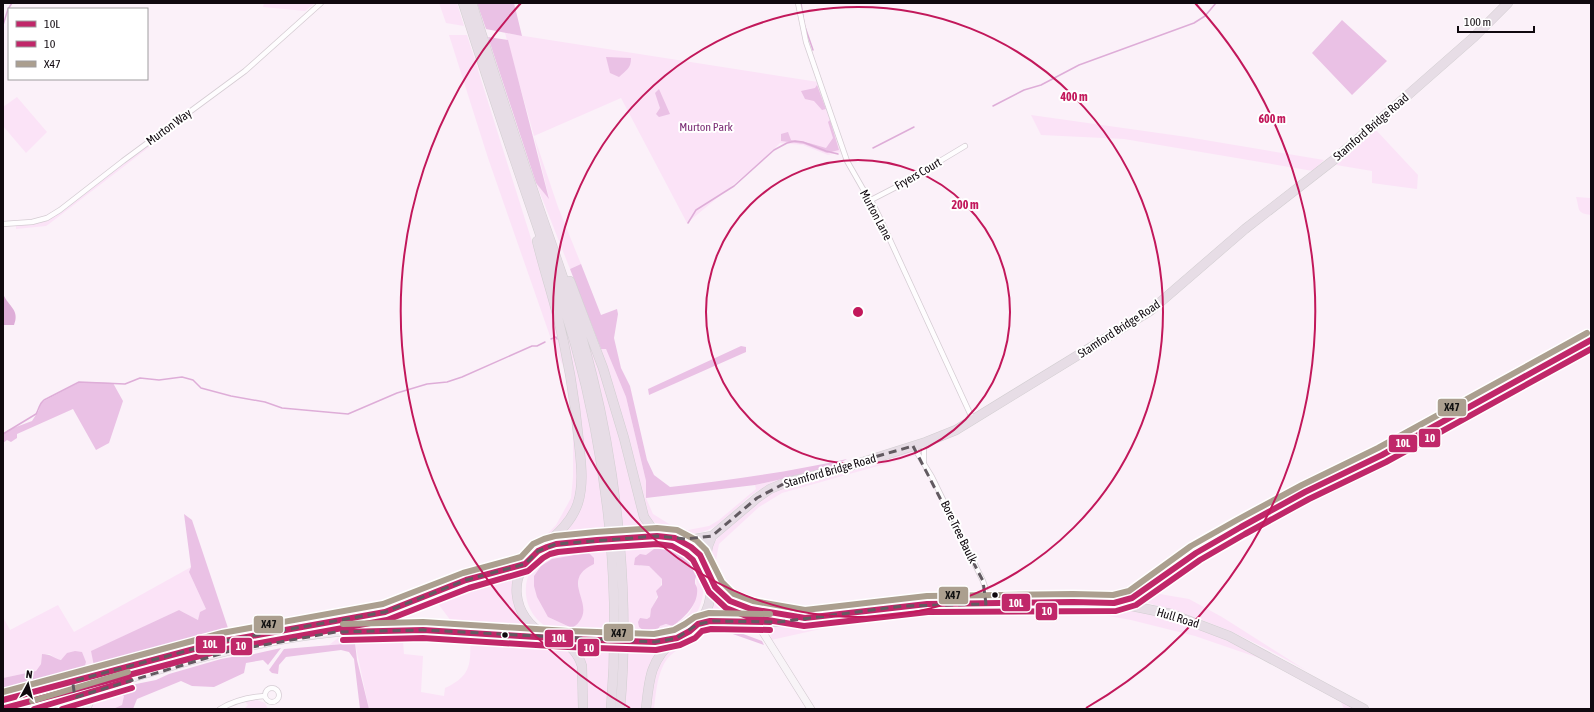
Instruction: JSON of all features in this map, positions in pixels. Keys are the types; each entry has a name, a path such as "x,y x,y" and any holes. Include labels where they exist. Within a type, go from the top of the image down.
{"highway":[{"path":"463,3 486,49 558,260 592,376 603,428 618,523 623,655 620,709"},
{"path":"472,3 472,19 477,47 546,251 576,347 600,460 608,514 614,601 614,654 611,709"},
{"name":"Stamford Bridge Road","path":"712,536 757,498 774,487 787,482 844,468 926,442 956,430 1150,311 1246,229 1347,149 1474,37 1508,3"},
{"path":"531,208 537,242 557,315 570,372 582,476 580,494 574,512 564,528 525,564 520,574 516,592 518,606 527,621 539,631 571,646 580,660 582,666 583,709"},
{"path":"558,260 569,279 603,368 624,438 644,517 651,527 665,536"},
{"path":"538,551 556,544 597,540 665,536 694,539 712,536"},
{"path":"705,563 708,546 712,536"},
{"path":"646,709 650,674 662,652 677,638 690,631 698,624 706,613 711,598 710,577 705,563 696,551 675,538"},
{"name":"Hull Road","path":"710,577 720,592 730,601 743,607 806,618"},
{"name":"Hull Road","path":"698,624 713,621 757,623 779,622 919,604 1073,602 1114,603 1171,614 1229,636 1364,709"},
{"path":"555,638 646,642 664,641 677,638"}],"main road":[{"path":"6,699 224,641 385,612 466,580 525,564"},
{"path":"720,592 730,606 751,617 757,623 811,709"},
{"path":"34,709 54,703 75,694 100,689 181,664 230,651 336,632 423,630 555,638"},
{"path":"75,694 73,685 76,680"},
{"path":"87,709 91,699 100,689"},
{"path":"6,699 49,694 68,690 75,694"},
{"path":"54,703 68,709"}],"street":[{"name":"Murton Way","path":"3,224 32,222 47,218 60,210 123,161 245,71 321,3"},
{"name":"Murton Lane","path":"798,3 806,42 846,158 863,189 871,200 973,420"},
{"name":"Fryers Court","path":"871,200 900,185 965,146"},
{"path":"1114,603 1132,598 1216,540 1305,492 1382,455 1591,340"},
{"path":"924,464 924,448 926,442"},
{"name":"Bore Tree Baulk","path":"913,446 952,517 982,581 985,588 986,604"},
{"path":"1140,607 1141,597 1146,589"},
{"path":"75,694 80,709"},
{"path":"220,709 245,697 265,696"}],"highlighted area":[{"path":"913,446 983,581 986,604 903,606 779,622 713,621 698,624 677,638 655,642 423,630 336,632 230,651 76,697 74,691 73,684 77,680 224,641 385,612 466,580 525,564 538,551 556,544 657,536 686,539 712,536 757,498 787,482"}],"green space":[{"path":"264,3 314,4 305,11 263,7"},
{"path":"439,3 457,3 464,26 446,23"},
{"name":"Murton Park","path":"505,33 818,82 841,152 828,155 803,145 780,143 763,160 687,223 621,98 534,136"},
{"path":"449,35 467,35 540,267 561,345 563,366 551,339 488,158"},
{"path":"17,97 47,132 26,153 3,126 3,107"},
{"path":"1031,115 1187,137 1324,160 1313,171 1124,139 1041,135"},
{"path":"1376,130 1418,175 1417,189 1372,183 1372,171 1336,165"},
{"path":"534,136 558,207 581,264 570,269 536,183 549,198"},
{"path":"159,137 161,138 46,226 16,229 16,225 45,220 62,212 144,148 153,144"},
{"path":"1576,197 1591,198 1591,215 1583,213 1579,210"},
{"path":"582,324 595,354 649,531 622,533"},
{"path":"568,335 588,411 596,452 606,535 559,539 568,529 583,497 566,339"},
{"path":"601,349 606,349 626,397 646,481 646,498 653,514 674,527 688,530 709,526 719,520 756,489 755,485 790,477 756,492 717,526 697,533 688,534 668,530 649,519"},
{"path":"569,392 576,437 578,471 578,487 575,501 570,513 558,529 531,551 556,525 571,498 573,477 573,436"},
{"path":"914,451 917,455 782,493 759,507 719,544 716,560 721,575 727,585 738,595 754,604 779,608 810,608 898,600 818,612 791,613 739,604 715,582 708,560 713,544 719,536 742,515 775,490 864,465 869,467 893,460 893,457 901,452"},
{"path":"652,540 678,547 691,556 698,565 702,575 703,596 695,616 688,624 673,633 654,636 627,636 623,544","holes":["662,548 676,551 688,558 695,573 695,601 687,616 680,621 644,631 647,619 650,617 660,589 662,579 649,566 640,566 646,556 651,552"]},
{"path":"607,546 611,635 567,634 553,630 542,623 533,614 528,604 526,593 527,581 531,570 538,561 556,550","holes":["589,553 585,568 578,577 582,604 572,628 548,617"]},
{"path":"191,567 189,572 206,609 198,620 179,610 92,651 94,666 84,670 86,662 55,659 50,654 42,654 41,664 36,671 3,678 3,617 10,630 58,605 74,632"},
{"path":"519,570 514,595 534,630 533,633 475,629 475,626 454,625 433,597 497,575"},
{"path":"1148,592 1189,599 1222,617 1307,671 1225,629 1151,604 1146,601 1145,596"},
{"path":"714,595 729,608 748,617 707,617"},
{"path":"1093,605 1124,608 1187,622 1225,637 1360,709 1344,709 1341,702 1262,659 1195,636 1131,620 1098,614"},
{"path":"970,607 974,613 843,624 771,640 770,631 775,627 817,623 904,609"},
{"path":"381,615 383,627 373,627 371,623 367,622 332,627 331,625"},
{"path":"367,624 370,627 291,636 244,644 182,660 81,691 78,688 81,682 235,643 328,626 331,629"},
{"path":"387,635 427,636 427,638 403,641 404,654 423,656 421,692 444,696 445,688 460,679 468,668 470,638 507,643 546,643 554,645 570,652 574,656 578,672 578,696 581,709 369,709 355,643 329,645 338,638"},
{"path":"573,643 598,643 611,646 608,709 586,709 587,673 583,657 579,649"},
{"path":"681,644 682,647 670,655 661,670 654,709 650,709 654,674 666,652"},
{"path":"627,646 663,647 643,709 624,709"},
{"path":"119,694 124,696 122,705 113,709 89,709 96,698 100,696 98,699 100,700 111,695"},
{"path":"47,697 55,700 30,707 3,709 3,706"},
{"path":"257,700 265,703 268,709 244,709 248,705 244,701"}],"shaded area":[{"path":"477,3 514,3 522,36 486,29"},
{"path":"1342,20 1387,61 1352,95 1312,53"},
{"path":"488,37 508,40 549,199 536,183"},
{"path":"606,57 631,58 630,65 628,69 619,77 610,73"},
{"path":"817,85 826,109 822,110 814,101 805,99 801,91 815,88"},
{"path":"659,89 670,114 659,117 656,114 660,108 655,93"},
{"path":"830,120 839,150 827,153 804,144 781,141 781,134 788,132 791,140 826,148 833,138 828,122"},
{"path":"581,264 601,315 617,309 618,314 614,338 621,368 630,386 647,460 654,475 670,487 715,482 803,468 847,459 831,468 755,485 646,498 646,481 626,397 606,349 601,349 570,269"},
{"path":"3,294 15,312 16,316 14,325 3,325"},
{"path":"741,346 746,347 746,352 649,395 648,389"},
{"path":"80,382 113,383 123,401 109,443 96,450 73,409 17,434 17,438 11,442 7,440 3,443 3,435 8,430 32,421 39,410 40,403"},
{"path":"184,514 192,520 229,631 94,666 91,651 179,610 198,620 200,612 206,609 189,572 191,567"},
{"path":"662,548 679,553 689,559 695,569 695,583 697,588 696,599 690,610 673,626 666,624 660,626 658,629 644,631 639,627 638,622 640,618 647,619 650,617 651,609 658,597 656,591 662,585 662,579 649,566 634,565 635,558 640,554 646,555 654,549"},
{"path":"589,553 594,558 594,564 584,570 579,577 578,584 583,607 583,615 578,623 572,628 548,617 537,597 534,586 534,576 541,566 552,559"},
{"path":"706,629 730,629 762,641 764,645 727,632 703,634 682,647 681,644"},
{"path":"355,643 357,660 369,709 360,709 354,659 349,652 341,650 286,657 279,665 278,674 272,673 269,670 284,649"},
{"path":"281,648 268,665 263,660 246,663 244,673 214,687 192,686 181,681 137,699 133,709 113,709 122,705 124,696 118,694 100,700 97,699 100,696 136,684 156,680 169,674 221,659 241,657"},
{"path":"75,651 82,652 86,662 84,670 3,692 3,678 36,671 41,664 42,654 61,660 67,653"}],"waterway":[{"path":"9,8 12,3"},
{"path":"801,3 804,24 813,50"},
{"path":"993,106 1024,90 1041,85 1079,65 1194,23 1205,16 1216,3"},
{"path":"3,25 8,9"},
{"path":"873,148 914,127"},
{"path":"688,223 696,210 734,186 774,150 787,143 795,141 803,142 838,154"},
{"path":"551,339 556,337 557,339"},
{"path":"3,434 36,414 44,400 79,382 125,384 140,378 159,380 182,377 193,380 201,388 231,396 265,402 282,408 348,414 397,393 427,384 447,382 462,377 532,346 537,346 545,342"}],"transit line":[{"name":"X47","path":"3,692 222,633 383,604 463,573 521,557 533,544 544,539 555,536 596,532 657,528 677,530 696,540 706,550 722,582 734,594 753,601 805,610 927,596 1073,594 1113,595 1129,591 1191,546 1237,520 1302,485 1378,448 1587,333"},
{"name":"10L","path":"3,700 224,641 385,612 466,580 525,564 538,551 547,547 556,544 597,540 657,536 675,538 691,547 700,555 715,587 730,601 751,609 805,618 927,604 1073,602 1114,603 1132,598 1196,553 1241,527 1305,492 1382,455 1591,340"},
{"name":"10","path":"5,708 226,649 387,620 469,588 528,571 550,554 598,548 657,544 672,546 693,560 709,592 726,608 749,617 804,626 928,612 1116,611 1136,605 1200,560 1245,534 1309,499 1386,462 1591,349"},
{"name":"X47","path":"343,624 423,622 568,631 654,634 674,630 695,617 709,613 770,614"},
{"name":"10L","path":"343,632 423,630 568,639 655,642 677,638 690,631 698,624 710,621 770,622"},
{"name":"10","path":"343,640 423,638 568,647 656,650 680,645 695,638 702,631 711,629 770,630"},
{"name":"X47","path":"32,701 128,672"},
{"name":"10L","path":"34,709 130,680"},
{"name":"10","path":"62,709 132,688"}]}
